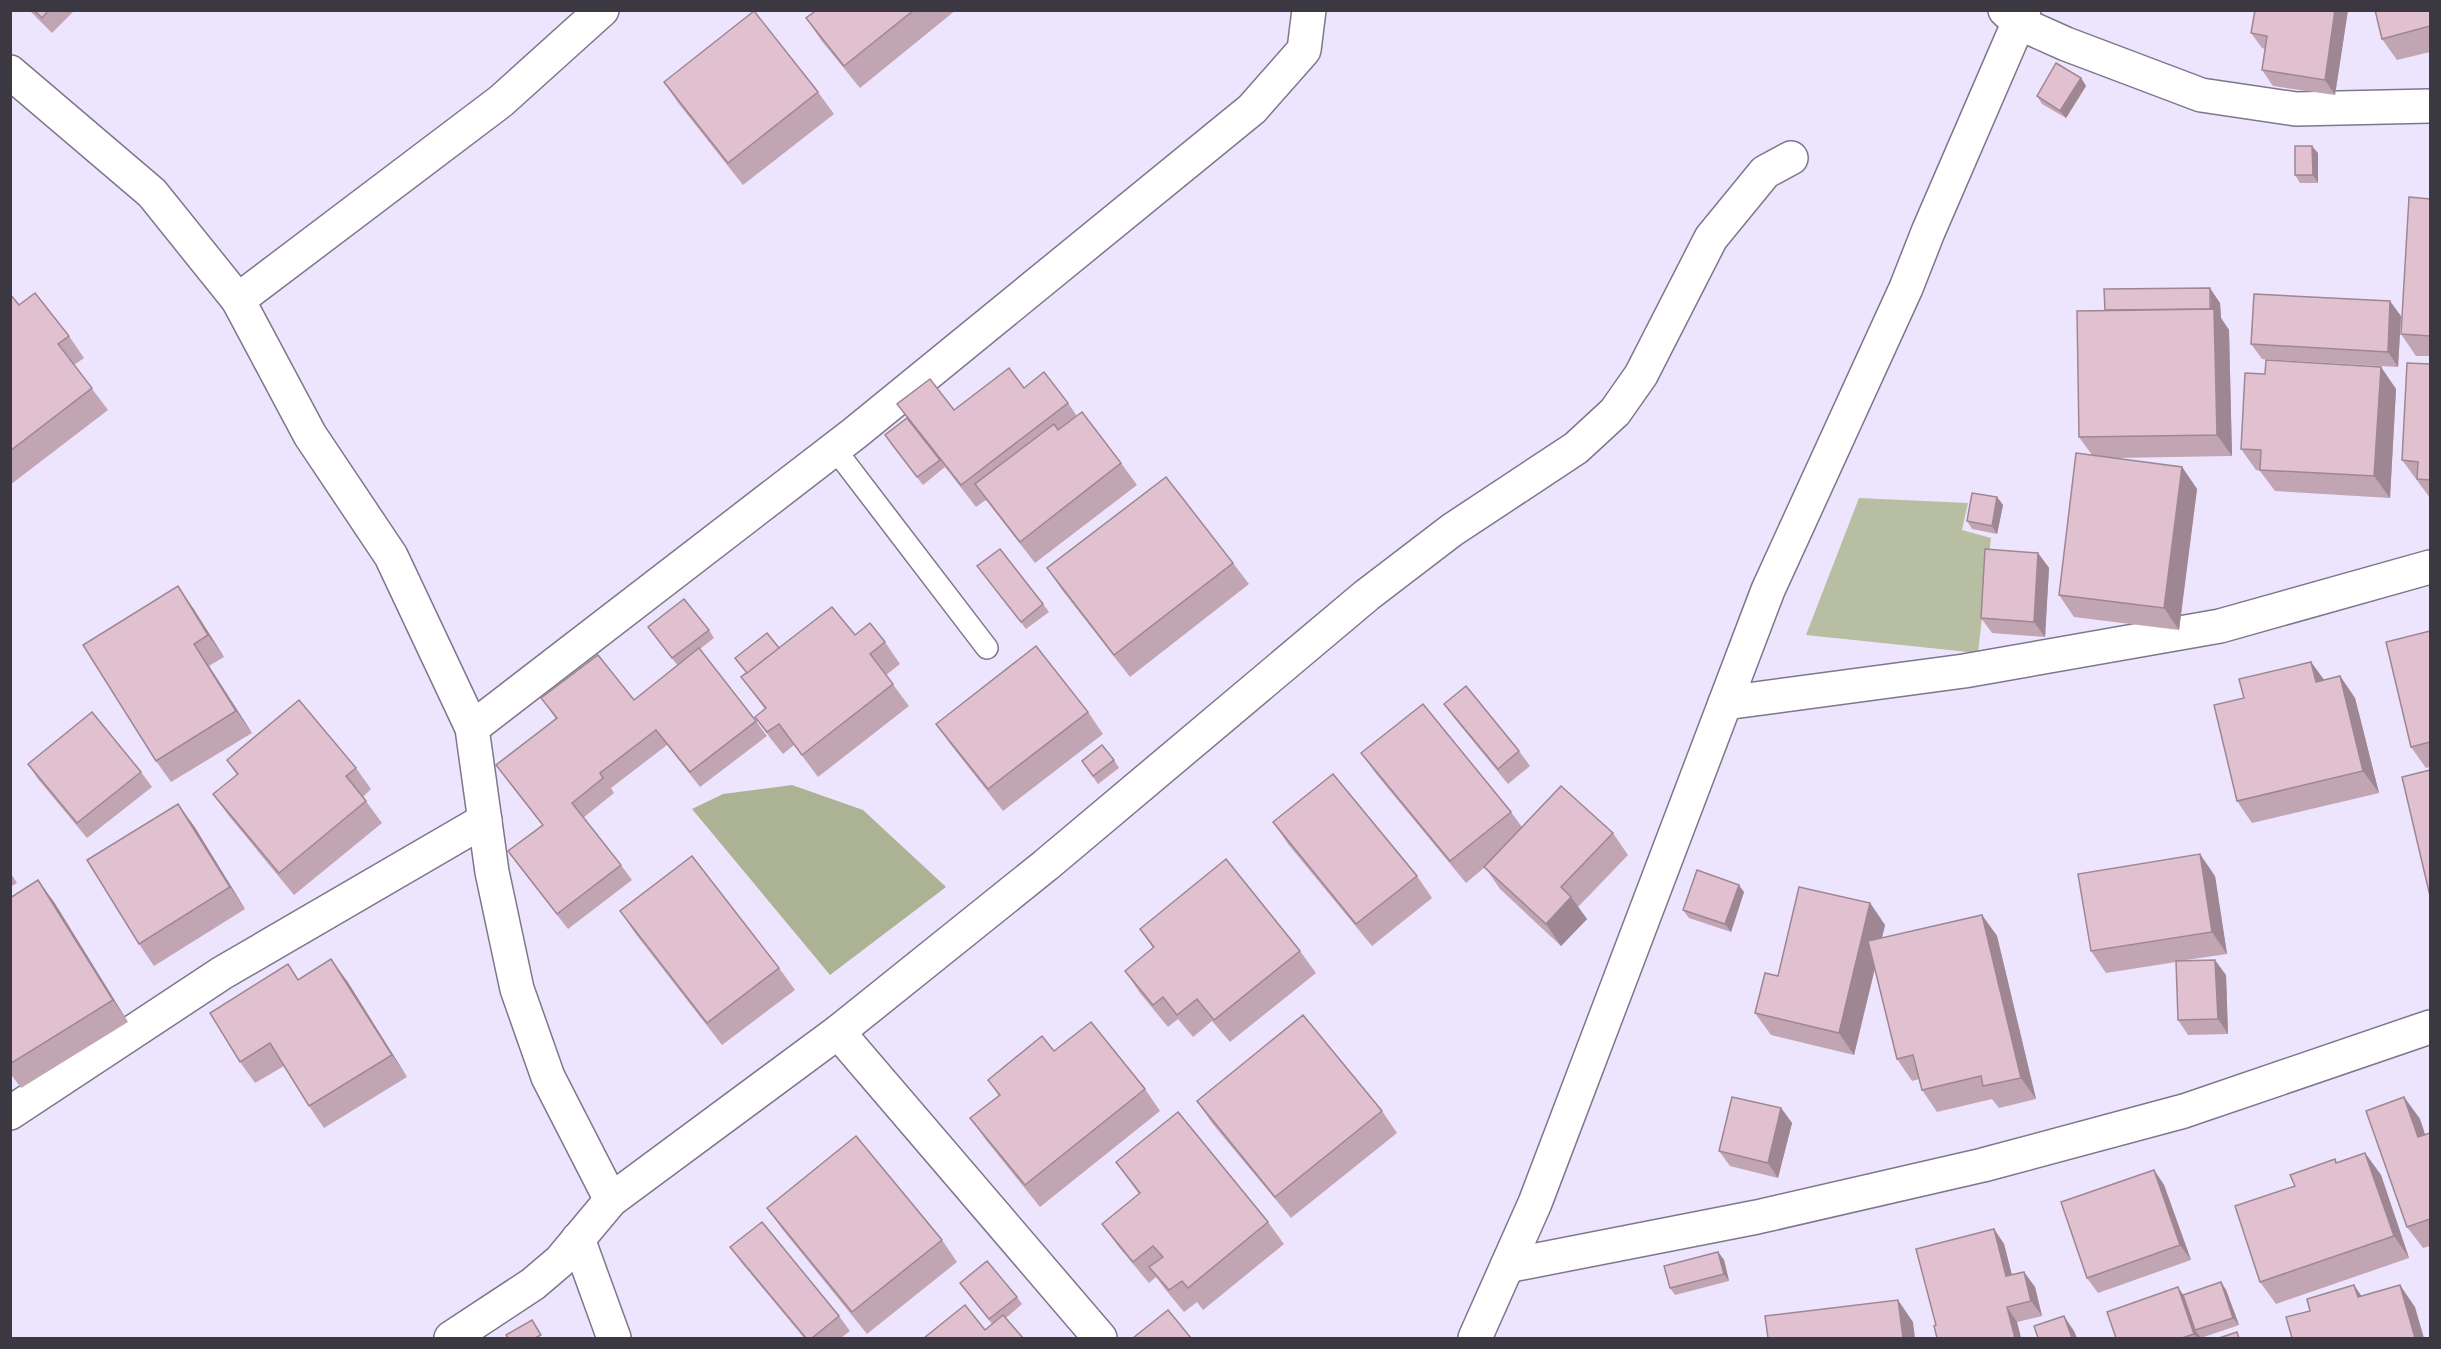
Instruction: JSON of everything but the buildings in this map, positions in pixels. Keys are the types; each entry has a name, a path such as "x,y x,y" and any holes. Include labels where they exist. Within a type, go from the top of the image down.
{"street":[{"path":"238,300 501,101 602,10"},
{"path":"472,728 834,448 1252,109 1304,50 1309,10"},
{"path":"1474,1338 1508,1266 1548,1170 1768,590 1906,288 2016,15 2066,44 2201,95 2296,109 2430,106"},
{"path":"10,72 152,193 238,300 310,435 391,556 472,728 492,872 518,989 548,1077 610,1200"},
{"path":"451,1338 533,1284 560,1261 610,1200 838,1032 1046,865 1367,595 1452,530 1576,448 1614,412 1641,375 1711,238 1765,172 1791,158"},
{"path":"1725,703 1964,671 2220,626 2430,567"},
{"path":"10,1113 222,974 485,820"},
{"path":"1508,1266 1757,1217 1983,1165 2184,1111 2430,1027"},
{"path":"838,1032 1100,1338"},
{"path":"578,1239 614,1338"}],"lane":[{"path":"834,448 987,648"}],"green space":[{"path":"1859,498 1968,503 1962,530 1991,538 1978,653 1806,635"},
{"path":"792,785 863,810 946,887 830,975 692,809 723,794"}]}
